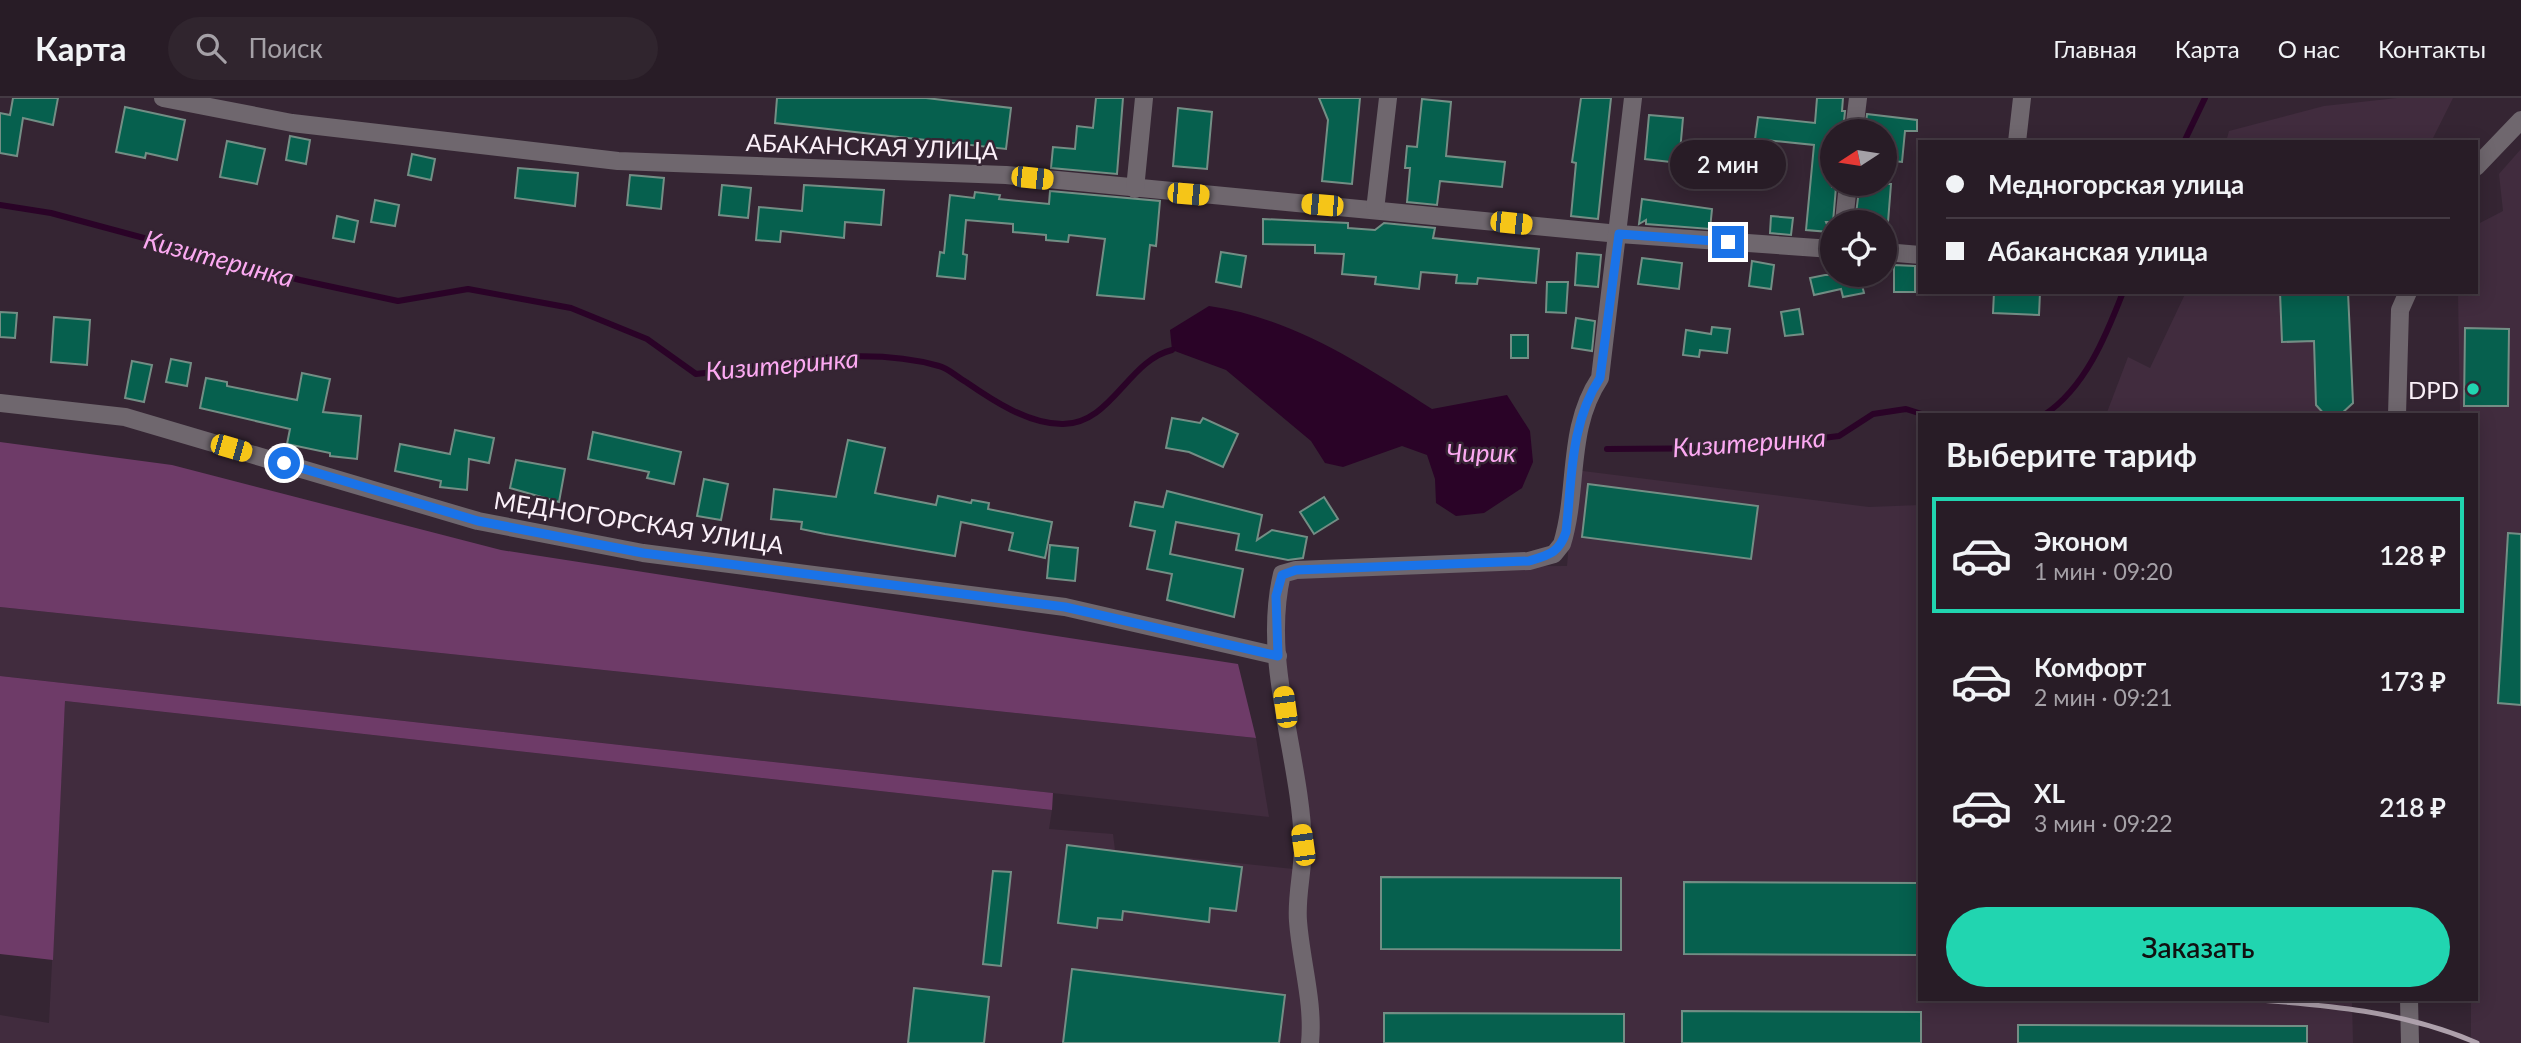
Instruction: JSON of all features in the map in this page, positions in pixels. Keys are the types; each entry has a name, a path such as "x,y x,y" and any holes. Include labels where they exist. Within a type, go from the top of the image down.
{"street":[{"name":"АБАКАНСКАЯ УЛИЦА","path":"163,98 312,126 618,161 1006,175 1619,234 1820,248"},
{"path":"1135,189 1144,98"},
{"path":"1375,210 1388,98"},
{"path":"1310,1043 1312,1020 1298,918 1303,845 1278,656 1276,596 1282,575 1296,570 1529,561 1554,554 1562,544 1578,426 1589,395 1600,378 1633,98"},
{"path":"1855,119 1858,98"},
{"path":"2017,140 2022,98"},
{"path":"2478,165 2521,120"},
{"path":"1897,253 1918,255"},
{"path":"2397,413 2400,310 2407,294"},
{"name":"МЕДНОГОРСКАЯ УЛИЦА","path":"0,403 125,417 478,521 643,553 1065,607 1278,656"},
{"path":"2409,1001 2410,1043"}],"shaded area":[{"path":"2397,98 2453,98 2432,140 2227,140 2229,131 2324,106"},
{"path":"2521,149 2521,1043 2471,1043 2471,1001 2478,1001 2478,413 2460,413 2458,294 2478,294 2478,224 2503,211 2499,174"},
{"path":"2185,294 2335,294 2338,413 2107,413 2128,357 2150,368"},
{"path":"0,442 172,465 501,550 1238,664 1256,738 0,607"},
{"path":"1575,470 1869,507 1918,505 1918,1001 2352,1001 2353,1043 0,1043 0,1015 49,1023 65,701 1052,810 1049,829 1113,834 1115,850 1303,870 1270,591 1307,568 1567,566"},
{"path":"0,607 1256,738 1269,817 0,676"},
{"path":"0,676 1053,793 1052,810 65,701 53,960 0,954"}],"water":[{"name":"Чирик","path":"1209,306 1240,312 1298,332 1353,360 1432,409 1507,395 1530,431 1533,462 1522,488 1484,513 1456,516 1436,503 1435,479 1427,455 1402,446 1343,467 1325,463 1311,441 1226,370 1172,350 1170,330"}],"building":[{"path":"13,98 58,98 53,125 23,118 17,156 0,153 0,113 10,115"},
{"path":"777,98 926,98 1011,108 1006,149 775,123"},
{"path":"1096,98 1123,98 1117,174 1051,168 1053,147 1075,149 1077,126 1093,128"},
{"path":"1319,98 1360,98 1352,184 1322,181 1328,120"},
{"path":"1581,98 1611,98 1598,219 1571,216 1576,163 1572,162"},
{"path":"1817,98 1843,98 1844,119 1820,119 1820,196 1835,196 1834,210 1820,210 1820,231 1806,230 1814,145 1755,139 1758,117 1815,123"},
{"path":"1422,99 1451,102 1446,156 1505,162 1502,187 1440,181 1437,205 1407,202 1410,168 1405,168 1407,146 1417,147"},
{"path":"125,107 185,120 177,160 146,153 145,158 116,152"},
{"path":"1178,108 1212,112 1207,169 1173,166"},
{"path":"1867,114 1917,120 1917,131 1905,131 1902,162 1897,161 1897,119 1866,119"},
{"path":"1649,115 1683,118 1679,163 1645,159"},
{"path":"290,136 310,140 306,164 286,160"},
{"path":"227,141 265,149 257,184 220,177"},
{"path":"412,154 435,159 431,180 408,175"},
{"path":"518,168 578,173 575,206 515,198"},
{"path":"630,175 664,178 661,209 627,205"},
{"path":"722,185 751,188 748,218 719,215"},
{"path":"804,185 884,190 881,225 845,222 844,238 781,231 780,242 756,240 759,207 802,211"},
{"path":"1050,191 1160,201 1156,246 1150,245 1144,299 1097,295 1105,239 1069,235 1068,242 1046,240 1046,235 1013,232 1013,224 966,220 963,254 967,255 965,279 937,276 940,252 944,253 950,195 974,198 975,192 1000,195 999,199 1049,204"},
{"path":"1858,196 1890,196 1889,210 1856,210"},
{"path":"1642,199 1712,209 1710,229 1646,224 1646,220 1639,224"},
{"path":"375,200 399,205 395,226 371,222"},
{"path":"337,216 358,221 354,242 333,238"},
{"path":"1771,216 1793,218 1791,235 1770,233"},
{"path":"1263,219 1348,223 1348,228 1375,230 1384,223 1435,228 1433,238 1539,249 1536,283 1478,278 1477,284 1456,283 1457,275 1421,272 1419,289 1375,284 1376,277 1342,274 1344,254 1315,253 1315,245 1263,244"},
{"path":"1221,252 1246,256 1241,287 1216,282"},
{"path":"1577,253 1601,255 1598,287 1575,285"},
{"path":"1642,258 1682,263 1679,289 1638,284"},
{"path":"1752,261 1774,265 1771,289 1749,286"},
{"path":"1897,265 1915,266 1915,292 1894,292 1894,287 1897,287"},
{"path":"1820,276 1820,287 1862,287 1864,293 1843,297 1841,289 1814,295 1810,278"},
{"path":"1547,282 1568,282 1566,313 1546,312"},
{"path":"1994,294 2040,294 2039,315 1993,313"},
{"path":"2280,294 2348,294 2353,403 2342,413 2323,413 2316,405 2314,341 2282,342"},
{"path":"1799,309 1803,334 1785,336 1781,312"},
{"path":"0,312 17,313 15,338 0,337"},
{"path":"54,317 90,320 87,365 51,362"},
{"path":"1576,318 1595,321 1592,351 1572,348"},
{"path":"1712,327 1730,329 1727,353 1700,350 1699,357 1683,355 1686,330 1711,334"},
{"path":"2465,328 2509,329 2508,406 2464,406"},
{"path":"1511,335 1528,335 1528,358 1511,358"},
{"path":"171,359 191,363 187,386 166,382"},
{"path":"132,361 152,365 144,402 125,398"},
{"path":"302,373 330,379 323,412 361,416 357,459 330,456 330,453 287,444 290,429 200,408 206,378 227,382 227,386 297,400"},
{"path":"1172,418 1200,423 1203,418 1238,434 1223,467 1189,452 1166,448"},
{"path":"455,430 494,438 489,463 469,459 467,490 440,487 441,481 395,471 400,444 450,454"},
{"path":"593,432 681,452 674,484 647,478 649,472 588,459"},
{"path":"848,440 885,448 875,493 936,505 938,496 971,503 972,500 989,503 988,509 1052,522 1045,558 1009,550 1013,533 961,522 955,556 825,534 801,529 802,522 771,519 774,489 836,497"},
{"path":"516,460 565,469 559,502 510,488"},
{"path":"704,479 728,484 721,520 697,516"},
{"path":"1588,484 1758,506 1751,559 1582,537"},
{"path":"1167,491 1262,515 1257,540 1272,530 1307,537 1303,558 1288,560 1236,550 1239,534 1176,522 1170,554 1243,569 1234,617 1167,600 1172,574 1147,569 1155,531 1130,526 1135,502 1163,507"},
{"path":"1324,497 1338,519 1314,534 1300,512"},
{"path":"2508,533 2521,534 2521,705 2498,703"},
{"path":"1050,545 1078,548 1075,581 1047,578"},
{"path":"1067,845 1242,867 1236,911 1210,908 1209,922 1123,911 1122,920 1098,918 1097,928 1058,923"},
{"path":"993,871 1011,872 1001,966 983,964"},
{"path":"1381,877 1621,878 1621,950 1381,949"},
{"path":"1684,882 1918,883 1918,955 1684,954"},
{"path":"1072,969 1285,995 1279,1043 1063,1043"},
{"path":"914,988 989,997 984,1043 908,1043"},
{"path":"1682,1011 1921,1012 1921,1043 1682,1043"},
{"path":"1384,1013 1624,1014 1624,1043 1384,1043"},
{"path":"2018,1025 2307,1026 2307,1043 2018,1043"}],"waterway":[{"name":"Кизитеринка","path":"2185,140 2205,98"},
{"name":"Кизитеринка","path":"0,205 51,213 300,280 398,301 468,289 571,308 647,339 696,374 818,358 849,356 910,360 942,367 1011,410 1049,423 1079,422 1094,414 1143,366 1172,350"},
{"name":"Кизитеринка","path":"2047,413 2083,376 2122,294"},
{"name":"Кизитеринка","path":"1607,449 1741,448 1839,436 1873,414 1906,409 1919,413"}],"railway":[{"path":"2270,1001 2364,1011 2421,1023 2477,1043"}],"place":[{"name":"DPD","path":"2473,389"}],"route":[{"path":"284,463 478,521 643,553 1065,607 1278,656 1276,596 1282,575 1296,570 1529,561 1554,554 1562,544 1566,532 1578,426 1589,395 1600,378 1619,234 1728,242"}]}
